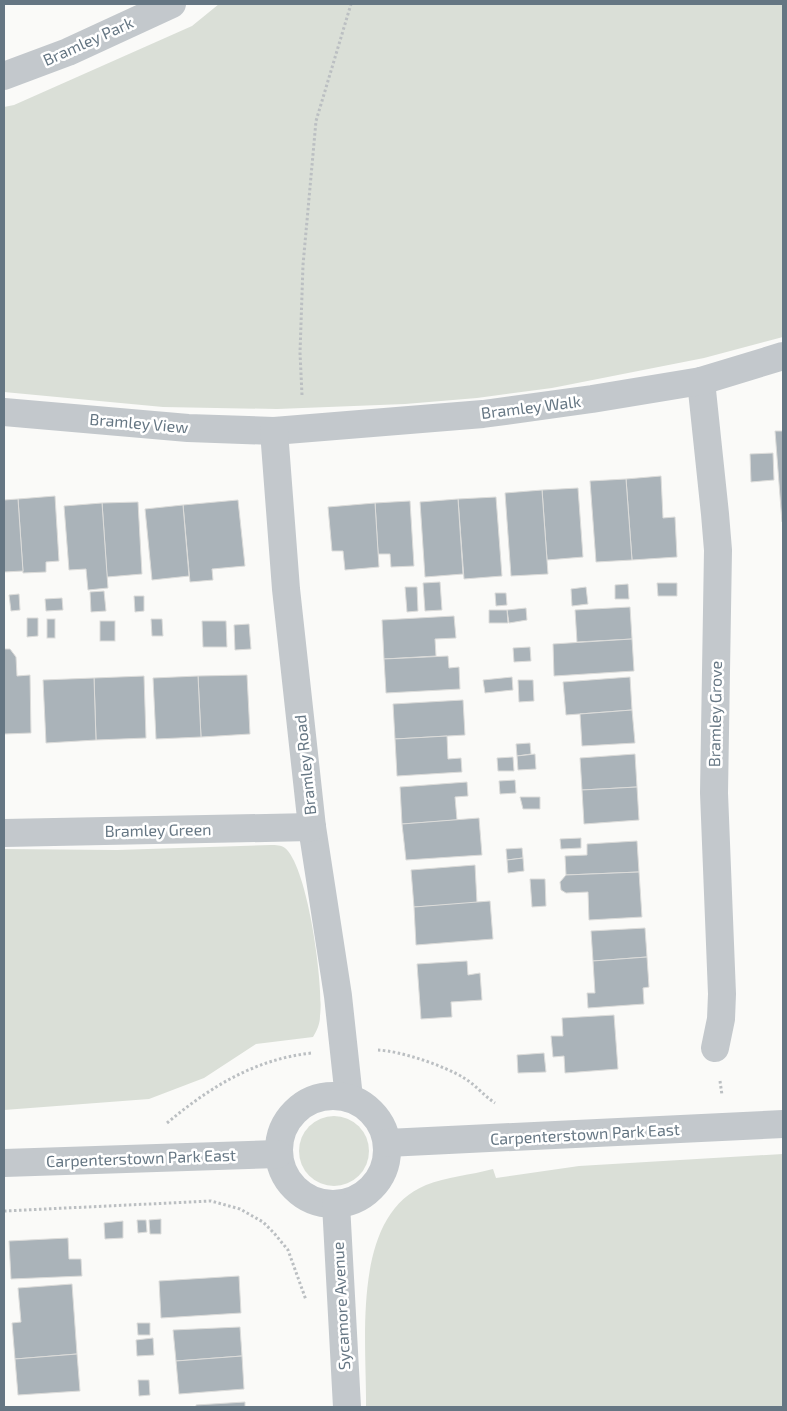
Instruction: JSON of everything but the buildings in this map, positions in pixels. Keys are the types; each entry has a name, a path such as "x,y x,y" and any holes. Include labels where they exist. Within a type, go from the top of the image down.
{"street":[{"name":"Bramley Park","path":"4,76 68,52 172,4"},
{"name":"Bramley Walk","path":"274,431 487,414 592,399 700,381 783,356"},
{"name":"Bramley Grove","path":"700,381 718,550 714,793 722,994 721,1019 715,1048"},
{"name":"Bramley View","path":"4,412 188,428 274,431"},
{"name":"Bramley Road","path":"274,431 286,589 312,827 338,996 349,1098"},
{"name":"Bramley Green","path":"4,833 312,827"},
{"path":"332,1096 349,1098 363,1105 375,1115 383,1128 387,1143 386,1161 380,1178 368,1192 353,1201 336,1204 319,1203 303,1196 291,1185 282,1170 278,1154 280,1137 287,1120 299,1107 314,1099 332,1096"},
{"name":"Carpenterstown Park East","path":"387,1143 783,1124"},
{"name":"Carpenterstown Park East","path":"4,1163 278,1154"},
{"name":"Sycamore Avenue","path":"336,1204 347,1407"}],"path":[{"path":"304,428 300,353 303,265 316,121 350,4"},
{"path":"166,1125 187,1107 233,1077 259,1064 310,1053 343,1051 390,1051 425,1061 464,1078 502,1108"},
{"path":"4,1211 211,1201 226,1204 240,1209 263,1222 288,1250 308,1307"}],"shaded area":[{"path":"219,4 783,4 783,337 704,358 552,388 477,398 405,404 277,409 163,407 4,392 4,107 14,105 192,26"},
{"path":"271,845 285,848 293,859 301,878 313,928 321,1001 319,1022 313,1037 256,1044 204,1078 149,1099 4,1110 4,849 117,850"},
{"path":"334,1116 347,1119 359,1126 366,1138 369,1151 366,1164 359,1176 347,1183 334,1186 321,1183 309,1176 302,1164 299,1151 302,1138 309,1126 321,1119"},
{"path":"783,1154 783,1407 366,1407 365,1316 368,1283 374,1252 385,1224 402,1201 426,1185 493,1169 496,1178 579,1166"}]}
